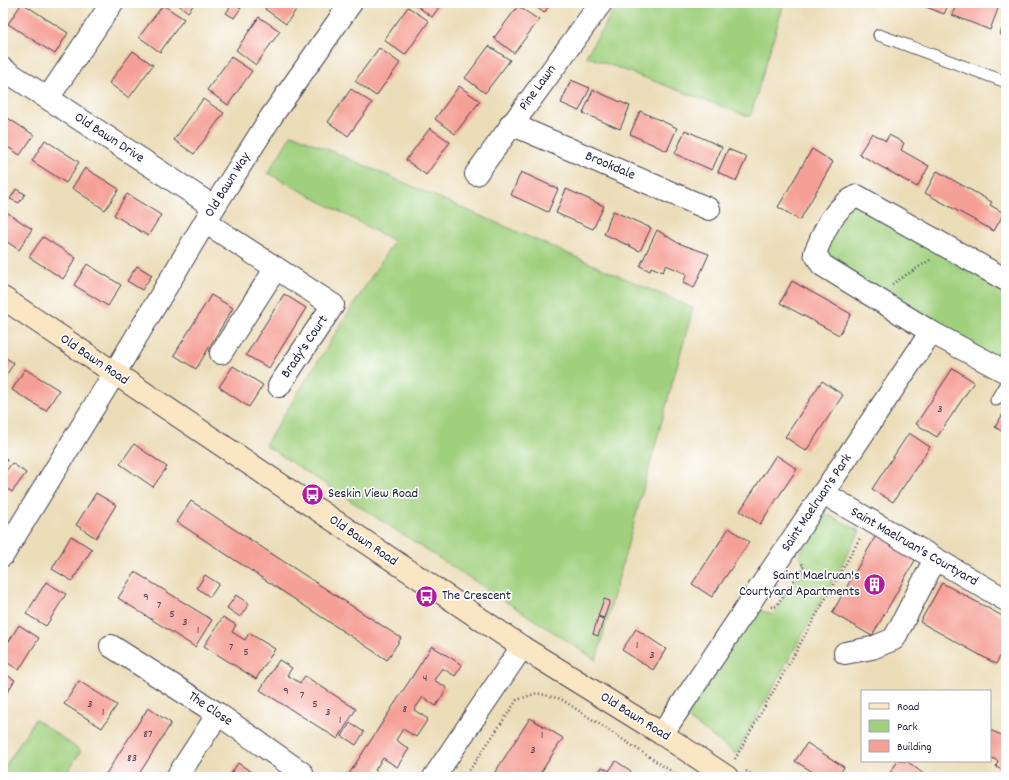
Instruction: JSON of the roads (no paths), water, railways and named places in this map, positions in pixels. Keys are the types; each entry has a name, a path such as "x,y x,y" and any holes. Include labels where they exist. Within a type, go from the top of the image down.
{"main road":[{"name":"Old Bawn Road","path":"3,298 522,647 662,734 735,770"}],"street":[{"path":"48,98 112,3"},
{"name":"Old Bawn Way","path":"114,374 209,215 272,117 351,3"},
{"name":"Pine Lawn","path":"476,174 511,124 601,3"},
{"name":"Old Bawn Drive","path":"3,69 48,98 209,215"},
{"name":"Brookdale","path":"511,124 708,209"},
{"path":"1006,280 857,196 844,203 825,228 815,253 822,265 931,332 1006,372"},
{"name":"Brady's Court","path":"209,215 276,268 333,305 279,386"},
{"path":"221,353 276,268"},
{"name":"Saint Maelruan's Park","path":"662,734 931,332"},
{"path":"5,546 114,374"},
{"name":"Saint Maelruan's Courtyard","path":"823,493 1006,600"},
{"path":"845,653 872,648 894,639 934,559"},
{"name":"The Close","path":"111,646 218,714 302,773 300,777"},
{"path":"434,777 522,647"},
{"path":"177,777 218,714"}],"lane":[{"path":"879,35 1006,82"},
{"path":"996,400 1006,383"}],"place":[{"name":"Seskin View Road","path":"313,494"},
{"name":"Saint Maelruan's Courtyard Apartments","path":"875,584"},
{"name":"The Crescent","path":"426,596"}]}
